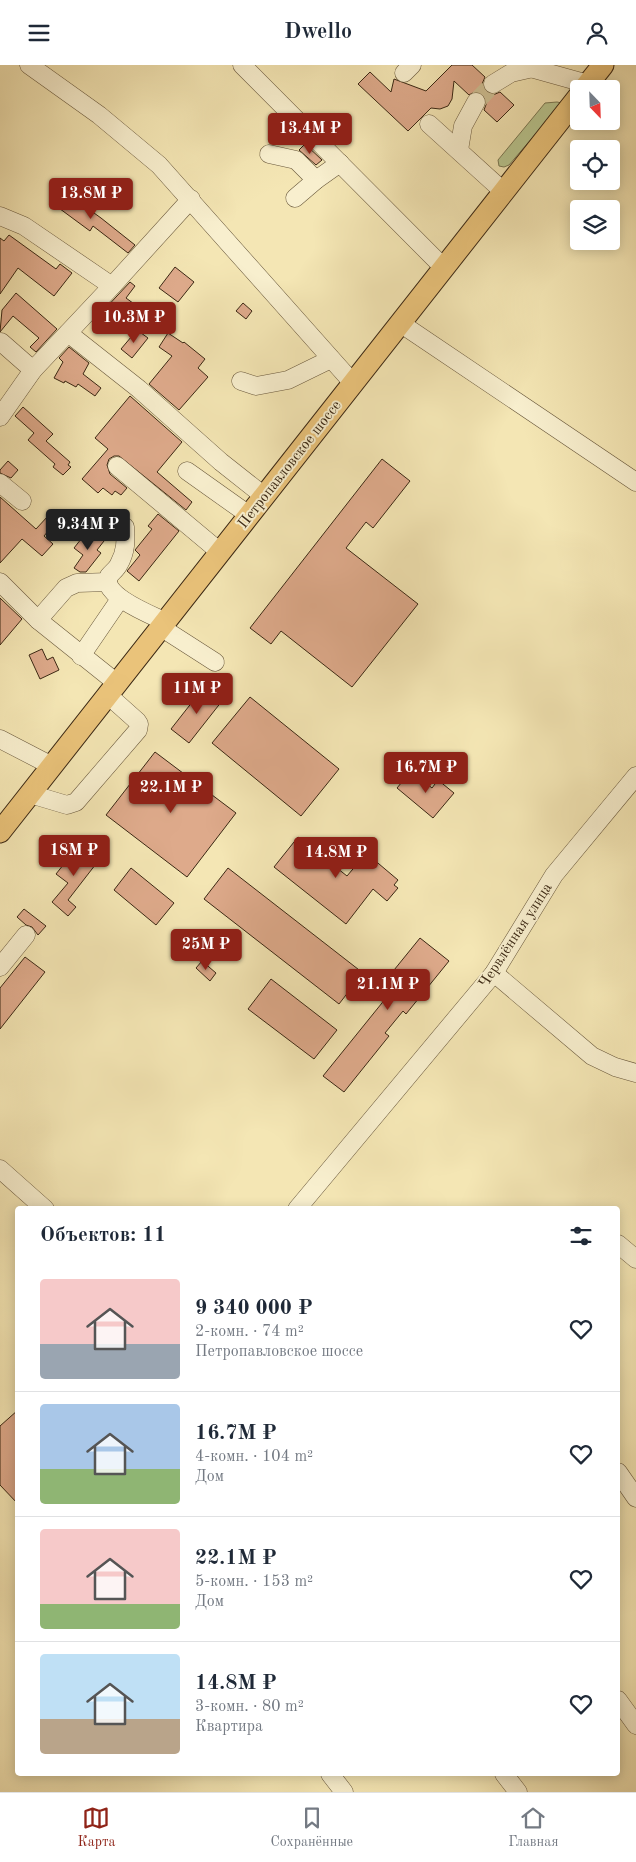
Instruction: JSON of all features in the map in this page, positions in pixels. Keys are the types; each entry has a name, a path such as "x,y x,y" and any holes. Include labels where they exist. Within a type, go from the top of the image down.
{"main road":[{"name":"Петропавловское шоссе","path":"592,80 603,65"},
{"name":"Петропавловское шоссе","path":"0,832 164,625 352,382 570,108"}],"street":[{"path":"28,65 99,115 159,165 352,382"},
{"path":"242,65 444,268"},
{"path":"493,85 511,73 526,67 570,84"},
{"path":"459,150 463,126 476,102"},
{"path":"429,124 504,192"},
{"path":"270,154 296,160 316,180"},
{"path":"295,198 340,163"},
{"path":"0,417 33,370 191,199"},
{"path":"0,216 24,226 112,286"},
{"path":"400,323 636,483"},
{"path":"68,333 138,389 221,462 264,496"},
{"path":"1,342 33,370"},
{"path":"241,381 256,386 288,380 331,359"},
{"path":"117,466 220,552"},
{"path":"187,471 249,515"},
{"path":"0,483 22,501"},
{"path":"125,527 127,543 119,565 109,577 110,589 120,599 164,625 215,662"},
{"path":"0,582 38,620 81,656 113,690 139,724 138,730 76,802 68,805 30,794"},
{"path":"38,620 66,588 72,584 108,582"},
{"path":"81,656 120,599"},
{"path":"0,739 52,766"},
{"name":"Червлённая улица","path":"300,1206 494,973 554,875 636,776"},
{"path":"0,967 26,935"},
{"path":"494,973 592,1056 614,1067 636,1073"},
{"path":"0,1169 42,1206"},
{"path":"620,1246 636,1259"},
{"path":"620,1475 636,1498"},
{"path":"620,1702 636,1725"},
{"path":"332,1776 344,1792"},
{"path":"506,1776 518,1792"}],"green space":[{"path":"545,103 562,103 509,165 499,166 498,160"}],"building":[{"path":"452,65 472,65 485,77 482,84 484,90 493,95 500,92 514,105 497,122 484,110 487,102 485,96 476,91 469,95 454,81 452,99 448,106 440,109 431,108 408,131 358,84 370,72 391,92 394,79 426,91"},
{"path":"305,144 322,160 316,165 299,150"},
{"path":"62,190 135,245 128,253 93,226 90,231 52,203"},
{"path":"9,235 56,269 60,264 72,273 54,296 18,268 0,294 0,238 4,241"},
{"path":"175,267 194,282 178,302 159,288"},
{"path":"130,282 135,286 126,298 141,309 127,328 103,311"},
{"path":"16,293 57,329 36,352 30,347 39,338 13,316 0,332 2,310"},
{"path":"243,303 252,311 246,319 236,311"},
{"path":"137,330 148,338 132,358 121,349"},
{"path":"168,333 184,342 205,359 198,368 208,377 179,410 149,384 172,356 159,347"},
{"path":"69,347 89,363 83,374 101,388 95,396 78,384 76,387 54,378 63,362 59,358"},
{"path":"130,396 182,442 157,472 192,502 186,510 119,456 109,459 107,465 110,474 127,488 121,495 115,491 112,495 103,488 98,493 82,479 108,449 95,438"},
{"path":"23,407 53,434 46,441 70,462 68,465 71,467 63,475 53,467 55,464 28,440 34,433 15,416"},
{"path":"382,459 410,481 373,528 366,522 346,548 418,604 352,687 281,631 271,644 250,628"},
{"path":"8,461 18,470 11,478 0,473 0,470"},
{"path":"0,497 36,529 48,516 55,523 44,536 53,544 42,556 22,539 0,563"},
{"path":"158,514 179,531 139,581 127,571 140,555 135,550 152,529 148,526"},
{"path":"89,529 104,541 97,550 101,553 86,572 80,572 74,568 83,555 74,548"},
{"path":"0,598 22,619 0,645"},
{"path":"42,649 47,660 53,657 59,670 40,679 29,655"},
{"path":"204,687 222,701 189,743 171,729"},
{"path":"250,697 339,769 301,816 212,743"},
{"path":"155,752 236,813 187,877 106,815"},
{"path":"411,771 432,788 438,780 454,793 433,818 397,788"},
{"path":"298,837 347,876 358,863 345,852 353,842 398,880 394,885 398,888 387,901 373,889 346,924 274,867"},
{"path":"79,845 99,860 68,900 76,907 68,916 52,902 68,883 56,874"},
{"path":"131,868 174,903 156,925 114,890"},
{"path":"228,868 363,973 339,1004 204,899"},
{"path":"24,909 46,926 38,935 32,927 26,925 17,917"},
{"path":"420,938 449,961 406,1014 403,1011 385,1033 389,1036 344,1092 323,1076 386,998 377,991"},
{"path":"25,957 45,972 0,1029 0,988"},
{"path":"202,961 216,973 210,981 196,968"},
{"path":"271,979 337,1030 314,1059 248,1009"},
{"path":"15,1413 15,1501 0,1485 0,1426"}],"tunnel":[{"path":"476,102 493,84"}]}
